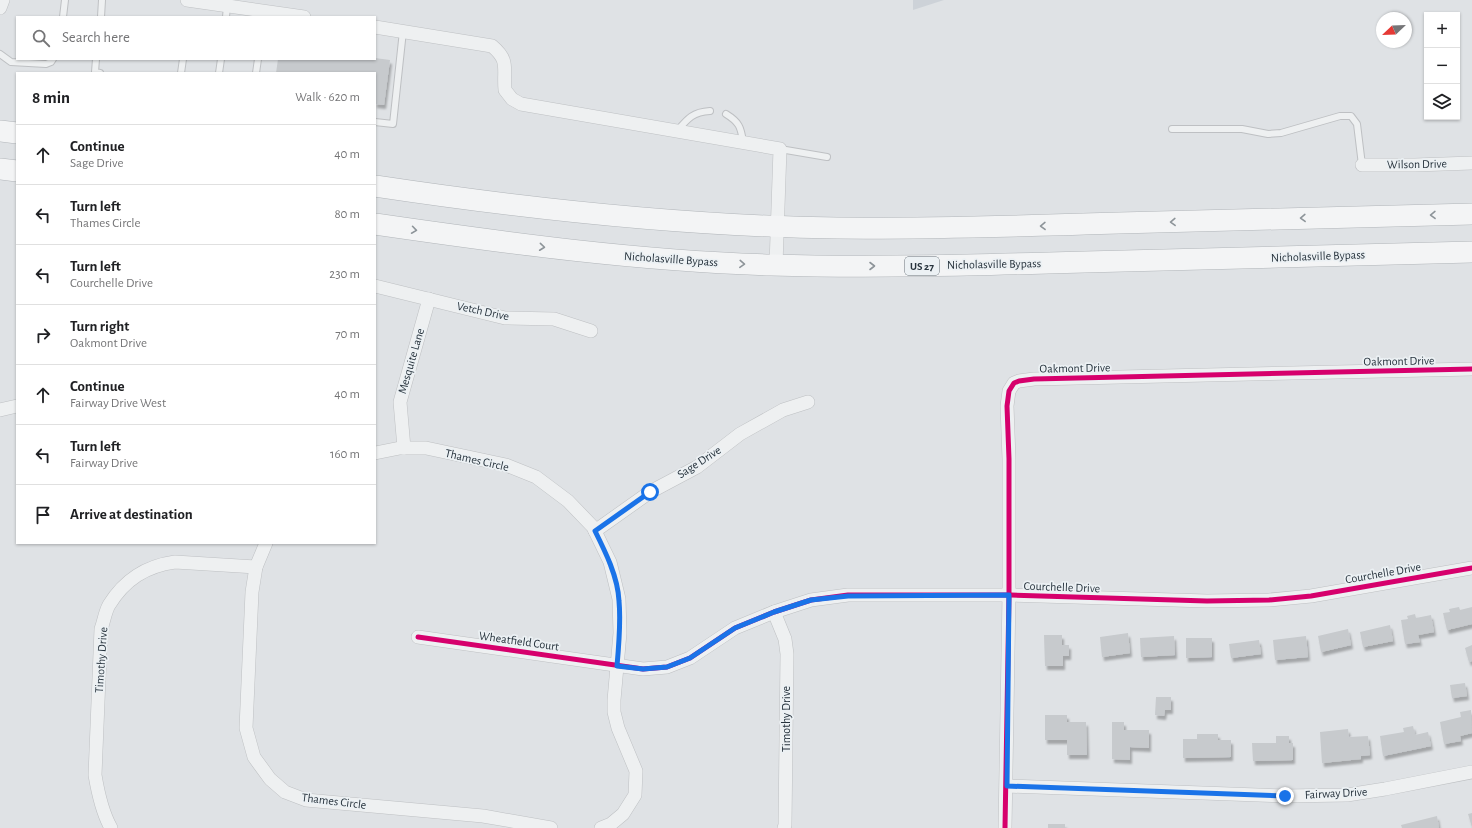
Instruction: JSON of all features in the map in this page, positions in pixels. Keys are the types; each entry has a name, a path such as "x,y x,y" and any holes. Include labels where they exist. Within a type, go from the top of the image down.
{"highway":[{"path":"0,131 16,133"},
{"path":"0,169 16,171"},
{"path":"376,186 563,211 678,221 777,226 954,228 1472,214"},
{"name":"Nicholasville Bypass","path":"376,224 605,254 776,265 937,266 1472,252"}],"street":[{"path":"0,8 3,0"},
{"path":"187,0 263,14 290,16"},
{"path":"376,27 492,46 501,54 504,61 505,90 512,99 521,104 780,149 776,265"},
{"name":"Wilson Drive","path":"1362,164 1415,165 1472,163"},
{"name":"Vetch Drive","path":"376,286 506,318 554,319 591,331"},
{"name":"Mesquite Lane","path":"404,448 400,402 429,299"},
{"name":"Oakmont Drive","path":"1005,828 1007,786 1009,595 1009,459 1007,406 1009,391 1014,384 1019,381 1034,379 1472,369"},
{"name":"Sage Drive","path":"595,531 650,492 697,466 740,434 783,410 808,402"},
{"path":"0,410 16,406"},
{"name":"Thames Circle","path":"376,453 404,448 426,448 506,465 536,478 568,501 593,527 610,562 619,599 620,633 614,712 618,728 636,771 635,795 623,814 610,824 601,828"},
{"name":"Thames Circle","path":"266,544 256,567 252,592 246,728 254,757 270,779 285,792 306,800 483,816 551,828"},
{"name":"Timothy Drive","path":"111,828 107,821 98,793 95,775 101,629 108,606 123,586 142,571 163,564 175,562 256,567"},
{"name":"Courchelle Drive","path":"617,666 643,669 667,667 690,658 735,628 774,612 811,600 848,596 1009,595 1207,601 1269,600 1311,596 1472,568"},
{"name":"Timothy Drive","path":"774,612 785,639 787,654 784,828"},
{"name":"Wheatfield Court","path":"418,637 617,666"},
{"name":"Fairway Drive","path":"1007,786 1285,796 1347,795 1472,772"}],"lane":[{"path":"63,16 65,0"},
{"path":"101,16 102,0"},
{"path":"376,122 393,124 403,31"},
{"path":"0,54 12,62 46,64 53,60"},
{"path":"95,72 96,60"},
{"path":"181,72 183,60"},
{"path":"219,72 221,60"},
{"path":"256,72 258,60"},
{"path":"677,131 687,119 699,112 710,112"},
{"path":"726,114 736,121 742,131 744,142"},
{"path":"1172,130 1242,129 1268,134 1281,133 1340,116 1350,116 1357,124 1360,135 1362,164"},
{"path":"780,149 827,157"}],"shaded area":[{"path":"913,0 944,0 913,10"}],"building":[{"path":"376,58 390,60 384,105 376,104 376,72 276,72 278,60 376,60"},
{"path":"1459,607 1460,610 1472,607 1472,624 1447,630 1443,613 1450,612 1449,609"},
{"path":"1415,614 1416,618 1431,615 1434,632 1418,635 1420,642 1405,644 1401,620 1408,619 1407,616"},
{"path":"1390,625 1393,641 1363,647 1360,632"},
{"path":"1348,629 1351,645 1321,652 1318,636"},
{"path":"1128,633 1130,653 1102,657 1100,637"},
{"path":"1044,635 1062,635 1062,645 1069,645 1069,656 1063,656 1063,666 1045,666"},
{"path":"1174,636 1175,655 1141,657 1140,638"},
{"path":"1306,636 1308,657 1275,660 1273,640"},
{"path":"1186,638 1212,638 1212,657 1186,658"},
{"path":"1259,640 1261,654 1231,658 1229,644"},
{"path":"1472,645 1472,661 1469,662 1465,648"},
{"path":"1465,683 1467,696 1452,698 1450,685"},
{"path":"1156,697 1171,697 1171,710 1165,710 1164,716 1155,715"},
{"path":"1471,710 1472,733 1460,736 1461,741 1444,744 1440,722 1461,717 1460,712"},
{"path":"1045,715 1067,715 1067,722 1086,722 1087,755 1067,755 1067,740 1045,740"},
{"path":"1112,722 1124,722 1124,730 1149,730 1149,748 1130,747 1130,760 1112,759"},
{"path":"1413,726 1415,735 1428,732 1431,746 1383,756 1380,736 1404,732 1403,728"},
{"path":"1348,729 1349,737 1368,736 1370,755 1361,756 1361,759 1322,763 1320,732"},
{"path":"1197,734 1218,734 1218,740 1231,740 1231,757 1183,758 1183,739 1197,739"},
{"path":"1276,736 1289,736 1289,743 1293,743 1293,760 1253,761 1252,743 1276,743"},
{"path":"1472,813 1472,827 1468,814"},
{"path":"1437,816 1439,828 1402,828 1401,825"},
{"path":"1048,824 1065,824 1065,828 1048,828"}],"cycle path":[{"path":"1005,828 1009,595 1009,459 1007,406 1009,391 1014,383 1034,379 1472,369"},
{"path":"418,637 643,669 667,667 690,658 735,628 774,612 811,600 848,595 1011,595 1207,601 1269,600 1311,596 1472,568"}],"route":[{"path":"650,492 595,531 610,562 619,599 620,633 617,666 643,669 667,667 690,658 735,628 774,612 811,600 848,596 1009,595 1007,786 1285,796"}]}
